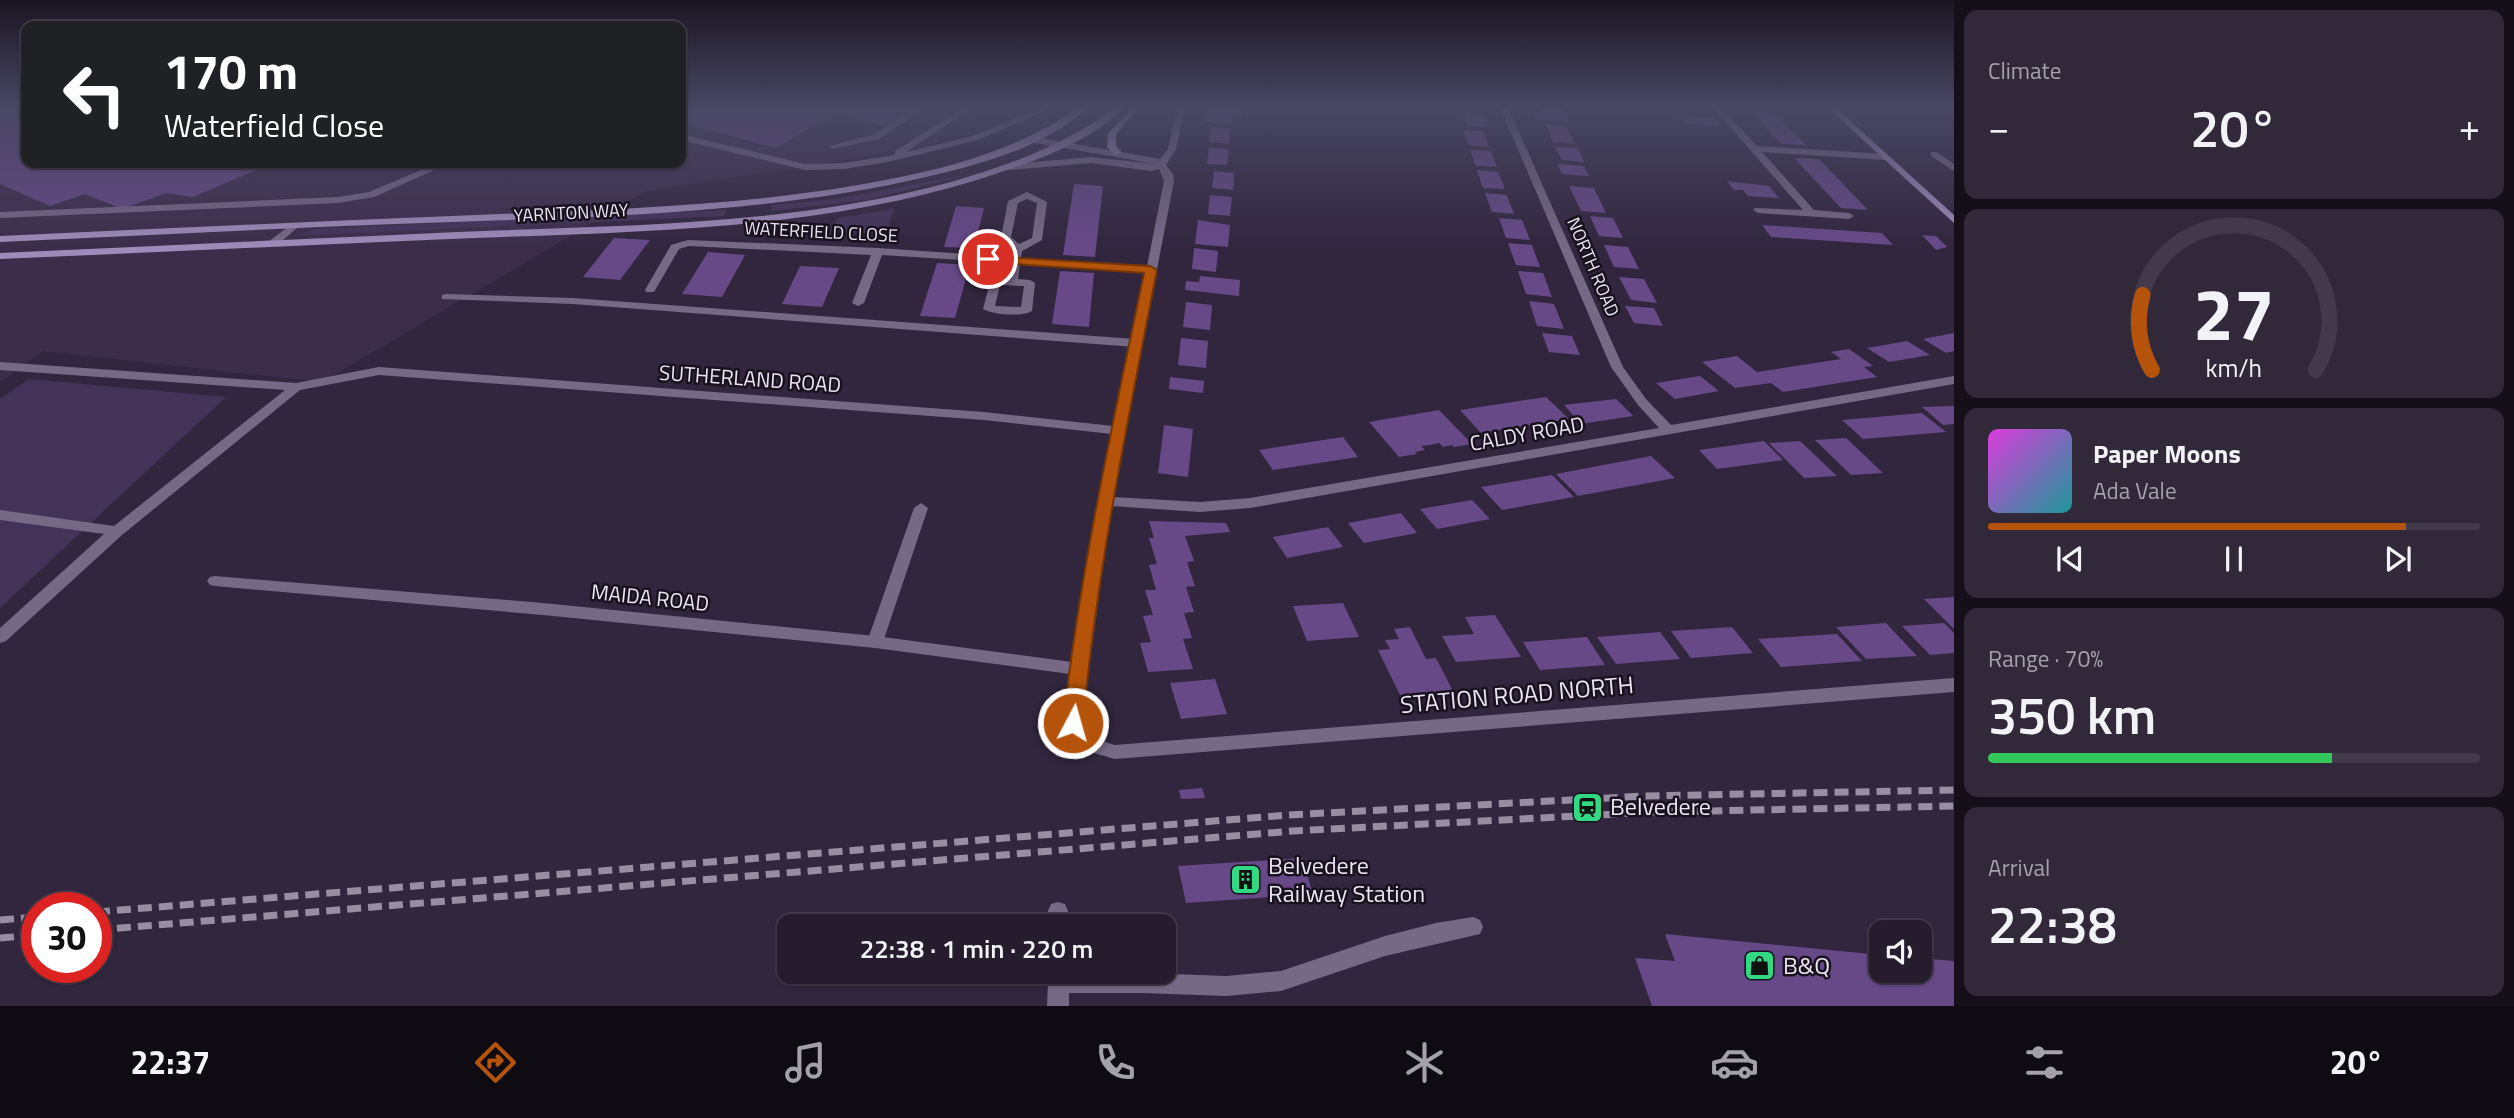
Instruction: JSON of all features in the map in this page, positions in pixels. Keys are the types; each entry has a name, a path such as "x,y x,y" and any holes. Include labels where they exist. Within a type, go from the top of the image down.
{"street":[{"path":"751,154 805,167 888,159 909,154"},
{"path":"888,159 896,154"},
{"name":"YARNTON WAY","path":"0,239 665,209 794,198 943,171 1000,154"},
{"name":"YARNTON WAY","path":"0,256 772,219 823,213 927,192 1010,167 1040,154"},
{"path":"1069,154 1091,160 1151,168 1160,166 1169,154"},
{"path":"1079,669 1105,501 1169,181 1166,169 1160,166 1158,161 1123,154"},
{"name":"NORTH ROAD","path":"1524,154 1617,368 1642,402 1668,430"},
{"path":"1758,154 1811,214"},
{"path":"1835,154 1885,157"},
{"path":"1882,154 1954,220"},
{"path":"1934,154 1954,168"},
{"path":"1010,167 1091,160"},
{"path":"0,215 338,200 371,195 433,168"},
{"path":"1012,282 1016,255 1006,237 1008,225 1013,201 1027,195 1042,202 1037,240 1016,255"},
{"path":"1758,210 1849,216"},
{"path":"272,244 293,226"},
{"name":"WATERFIELD CLOSE","path":"650,290 675,247 688,243 1016,255 1150,270"},
{"path":"858,303 878,251"},
{"path":"446,297 573,301 1135,343"},
{"path":"0,366 296,387"},
{"name":"SUTHERLAND ROAD","path":"296,387 379,371 984,416 1118,431"},
{"name":"CALDY ROAD","path":"1105,501 1199,507 1250,503 1954,380"},
{"path":"0,638 117,531 296,387"},
{"path":"875,642 921,508"},
{"path":"0,515 117,531"},
{"name":"MAIDA ROAD","path":"215,581 542,609 875,642 1079,669"},
{"name":"STATION ROAD NORTH","path":"1079,669 1073,723 1086,743 1115,752 1954,685"},
{"path":"1171,984 1226,986 1281,981 1436,933 1473,927"},
{"path":"1058,984 1058,1006"}],"shaded area":[{"path":"0,154 21,154 21,168 686,168 686,154 882,154 647,191 322,382 43,351 0,382"},
{"path":"976,173 866,200 772,211 771,205 836,199"},
{"path":"894,209 886,234 830,231 838,218"},
{"path":"726,210 724,216 295,236 315,229"},
{"path":"29,379 226,397 0,608 0,399"}],"building":[{"path":"0,154 21,154 21,168 260,168 193,197 166,193 122,209 85,194 50,206 0,184"},
{"path":"1208,154 1228,154 1227,165 1207,164"},
{"path":"1471,154 1492,154 1497,167 1476,166"},
{"path":"1559,154 1581,154 1584,162 1562,160"},
{"path":"1794,158 1819,159 1868,210 1841,208"},
{"path":"1557,164 1584,166 1589,176 1562,174"},
{"path":"1477,170 1498,172 1505,189 1483,188"},
{"path":"1214,171 1234,173 1233,190 1212,188"},
{"path":"1727,181 1769,186 1779,198 1748,196 1743,190 1734,190"},
{"path":"1074,184 1103,186 1095,257 1063,255"},
{"path":"1569,186 1594,188 1606,213 1581,211"},
{"path":"1485,193 1507,195 1514,214 1492,212"},
{"path":"1210,195 1232,197 1230,216 1208,214"},
{"path":"956,206 984,208 974,248 944,247"},
{"path":"1590,216 1613,218 1623,238 1599,236"},
{"path":"1499,218 1522,220 1530,240 1506,238"},
{"path":"1198,220 1230,225 1228,247 1195,244"},
{"path":"1762,225 1882,233 1893,245 1771,237"},
{"path":"1922,235 1936,236 1947,247 1936,250"},
{"path":"614,238 650,240 620,280 583,277"},
{"path":"1508,243 1532,245 1540,267 1516,265"},
{"path":"1604,245 1628,247 1639,269 1614,267"},
{"path":"1194,248 1218,251 1216,272 1192,269"},
{"path":"708,252 745,255 722,297 682,294"},
{"path":"937,263 970,265 955,318 920,316"},
{"path":"800,266 839,268 822,307 782,304"},
{"path":"1060,271 1094,273 1089,327 1052,324"},
{"path":"1518,271 1543,273 1552,297 1526,294"},
{"path":"1200,276 1240,280 1239,296 1185,290 1186,281 1199,282"},
{"path":"1619,277 1644,279 1657,303 1631,300"},
{"path":"1529,301 1554,304 1564,329 1537,326"},
{"path":"1186,302 1212,305 1210,330 1183,327"},
{"path":"1625,306 1654,308 1663,326 1634,323"},
{"path":"1542,333 1572,336 1580,355 1549,352"},
{"path":"1954,333 1954,351 1946,353 1923,339"},
{"path":"1181,338 1208,341 1206,368 1178,365"},
{"path":"1907,341 1930,355 1889,362 1867,348"},
{"path":"1849,349 1873,366 1864,367 1877,377 1783,392 1771,383 1735,388 1702,362 1737,356 1757,372 1841,359 1831,352"},
{"path":"1700,376 1719,391 1675,399 1656,383"},
{"path":"1170,377 1204,381 1203,393 1169,389"},
{"path":"1546,397 1569,419 1481,433 1460,410"},
{"path":"1616,399 1633,416 1581,424 1564,405"},
{"path":"1954,406 1954,424 1943,425 1922,407"},
{"path":"1439,410 1472,444 1443,447 1439,443 1421,446 1425,450 1399,457 1369,422"},
{"path":"1922,413 1946,432 1863,439 1842,420"},
{"path":"1164,425 1193,429 1188,477 1158,473"},
{"path":"1343,437 1358,457 1273,470 1259,450"},
{"path":"1846,438 1883,473 1851,475 1815,440"},
{"path":"1764,441 1783,460 1717,469 1699,450"},
{"path":"1800,441 1837,476 1804,478 1769,443"},
{"path":"1651,456 1675,478 1578,496 1556,474"},
{"path":"1552,475 1574,497 1502,510 1481,487"},
{"path":"1472,500 1490,519 1437,529 1420,509"},
{"path":"1401,513 1417,533 1364,543 1348,523"},
{"path":"1149,521 1226,523 1230,532 1185,536 1194,561 1187,562 1195,586 1186,587 1194,612 1184,613 1192,638 1183,639 1193,669 1148,672 1140,643 1151,642 1143,616 1153,615 1145,590 1156,590 1149,565 1157,564 1149,538 1154,538"},
{"path":"1328,527 1343,547 1287,558 1273,537"},
{"path":"1954,597 1954,629 1924,599"},
{"path":"1343,603 1359,637 1307,641 1293,606"},
{"path":"1495,615 1521,657 1456,662 1442,636 1474,634 1465,617"},
{"path":"1886,623 1917,656 1866,659 1836,627"},
{"path":"1944,623 1954,633 1954,653 1930,655 1902,626"},
{"path":"1410,627 1426,659 1436,658 1453,691 1400,695 1378,650 1390,649 1385,640 1399,639 1394,629"},
{"path":"1732,627 1753,653 1691,658 1671,631"},
{"path":"1660,632 1680,659 1616,664 1597,637"},
{"path":"1837,634 1862,661 1781,667 1758,639"},
{"path":"1587,637 1605,665 1540,670 1523,642"},
{"path":"1215,679 1227,714 1181,719 1170,683"},
{"path":"1202,788 1205,798 1181,799 1179,790"},
{"name":"Belvedere Railway Station","path":"1302,858 1313,894 1186,903 1178,866"},
{"name":"B&Q","path":"1665,934 1869,954 1869,983 1932,983 1932,959 1954,961 1954,1006 1652,1006 1635,958 1675,961"}],"railway":[{"path":"112,911 1288,815 1645,796 1954,790"},
{"path":"112,929 1293,831 1654,812 1954,806"},
{"path":"0,920 21,918"},
{"path":"0,938 21,936"}],"place":[{"name":"Belvedere","path":"1587,807"},
{"name":"Belvedere Railway Station","path":"1245,880"},
{"name":"B&Q","path":"1760,966"}],"route":[{"path":"988,259 1150,270 1105,501 1073,723"}]}
